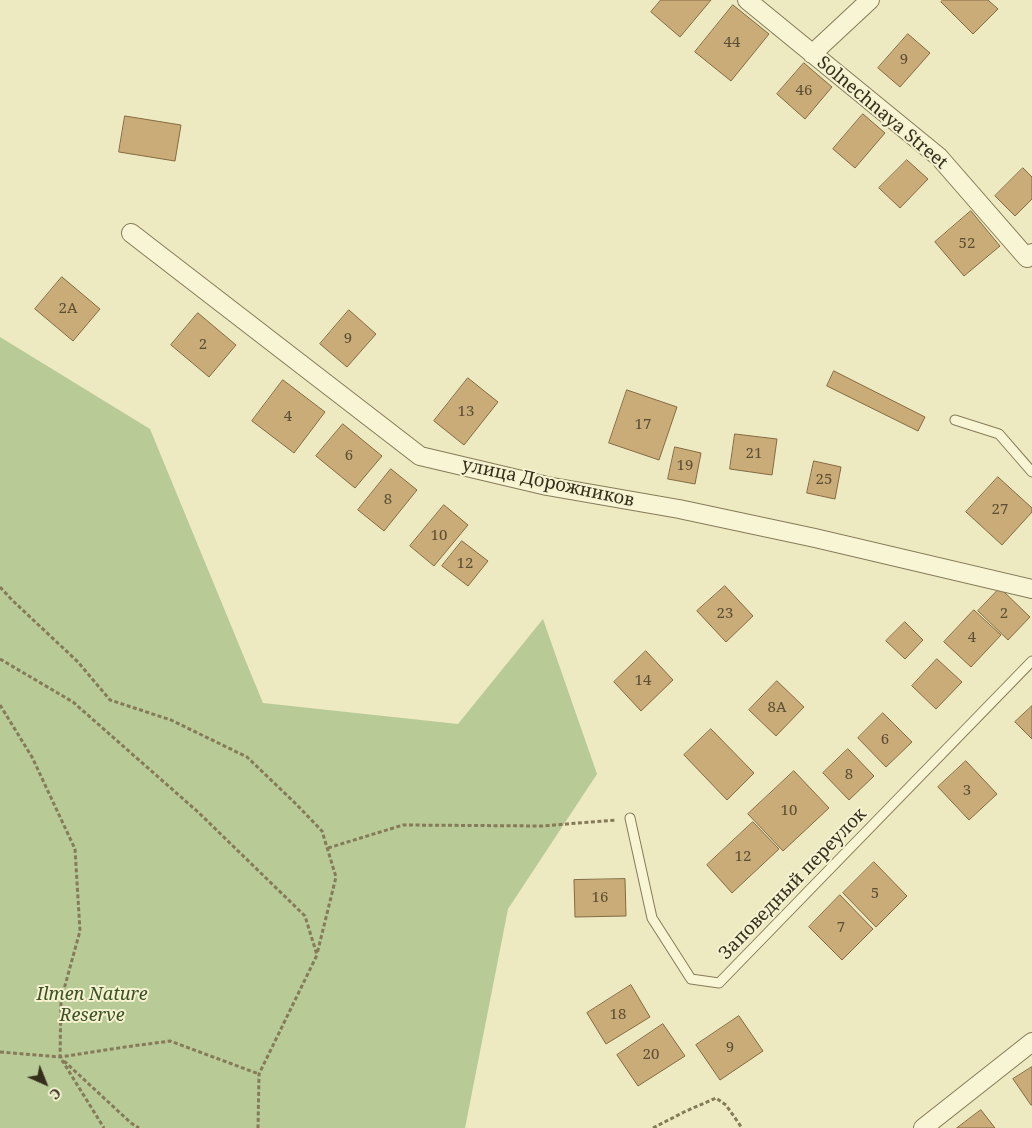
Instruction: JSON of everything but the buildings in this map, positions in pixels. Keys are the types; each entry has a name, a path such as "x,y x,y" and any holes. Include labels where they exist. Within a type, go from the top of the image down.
{"street":[{"name":"Solnechnaya Street","path":"747,0 939,157 1030,255"},
{"path":"812,54 870,0"},
{"name":"улица Дорожников","path":"130,234 420,456 547,486 679,509 815,538 1032,589"},
{"path":"923,1128 1032,1042"}],"lane":[{"path":"955,420 999,434 1032,472"},
{"name":"Заповедный переулок","path":"630,818 652,918 691,979 719,983 1032,661"}],"path":[{"path":"0,587 78,662 110,700 171,720 247,757 322,831 336,877 317,955 259,1074 258,1128"},
{"path":"0,659 72,702 198,812 305,916 317,955"},
{"path":"0,705 32,757 75,849 80,932 61,1000 60,1058 104,1128"},
{"path":"328,848 403,825 542,826 630,818"},
{"path":"0,1052 60,1058 125,1046 170,1041 259,1074"},
{"path":"60,1058 131,1123 139,1128"},
{"path":"653,1128 716,1098 726,1105 742,1128"}],"green space":[{"name":"Ilmen Nature Reserve","path":"0,337 150,429 263,703 458,724 543,619 597,774 508,909 465,1128 0,1128"}]}
